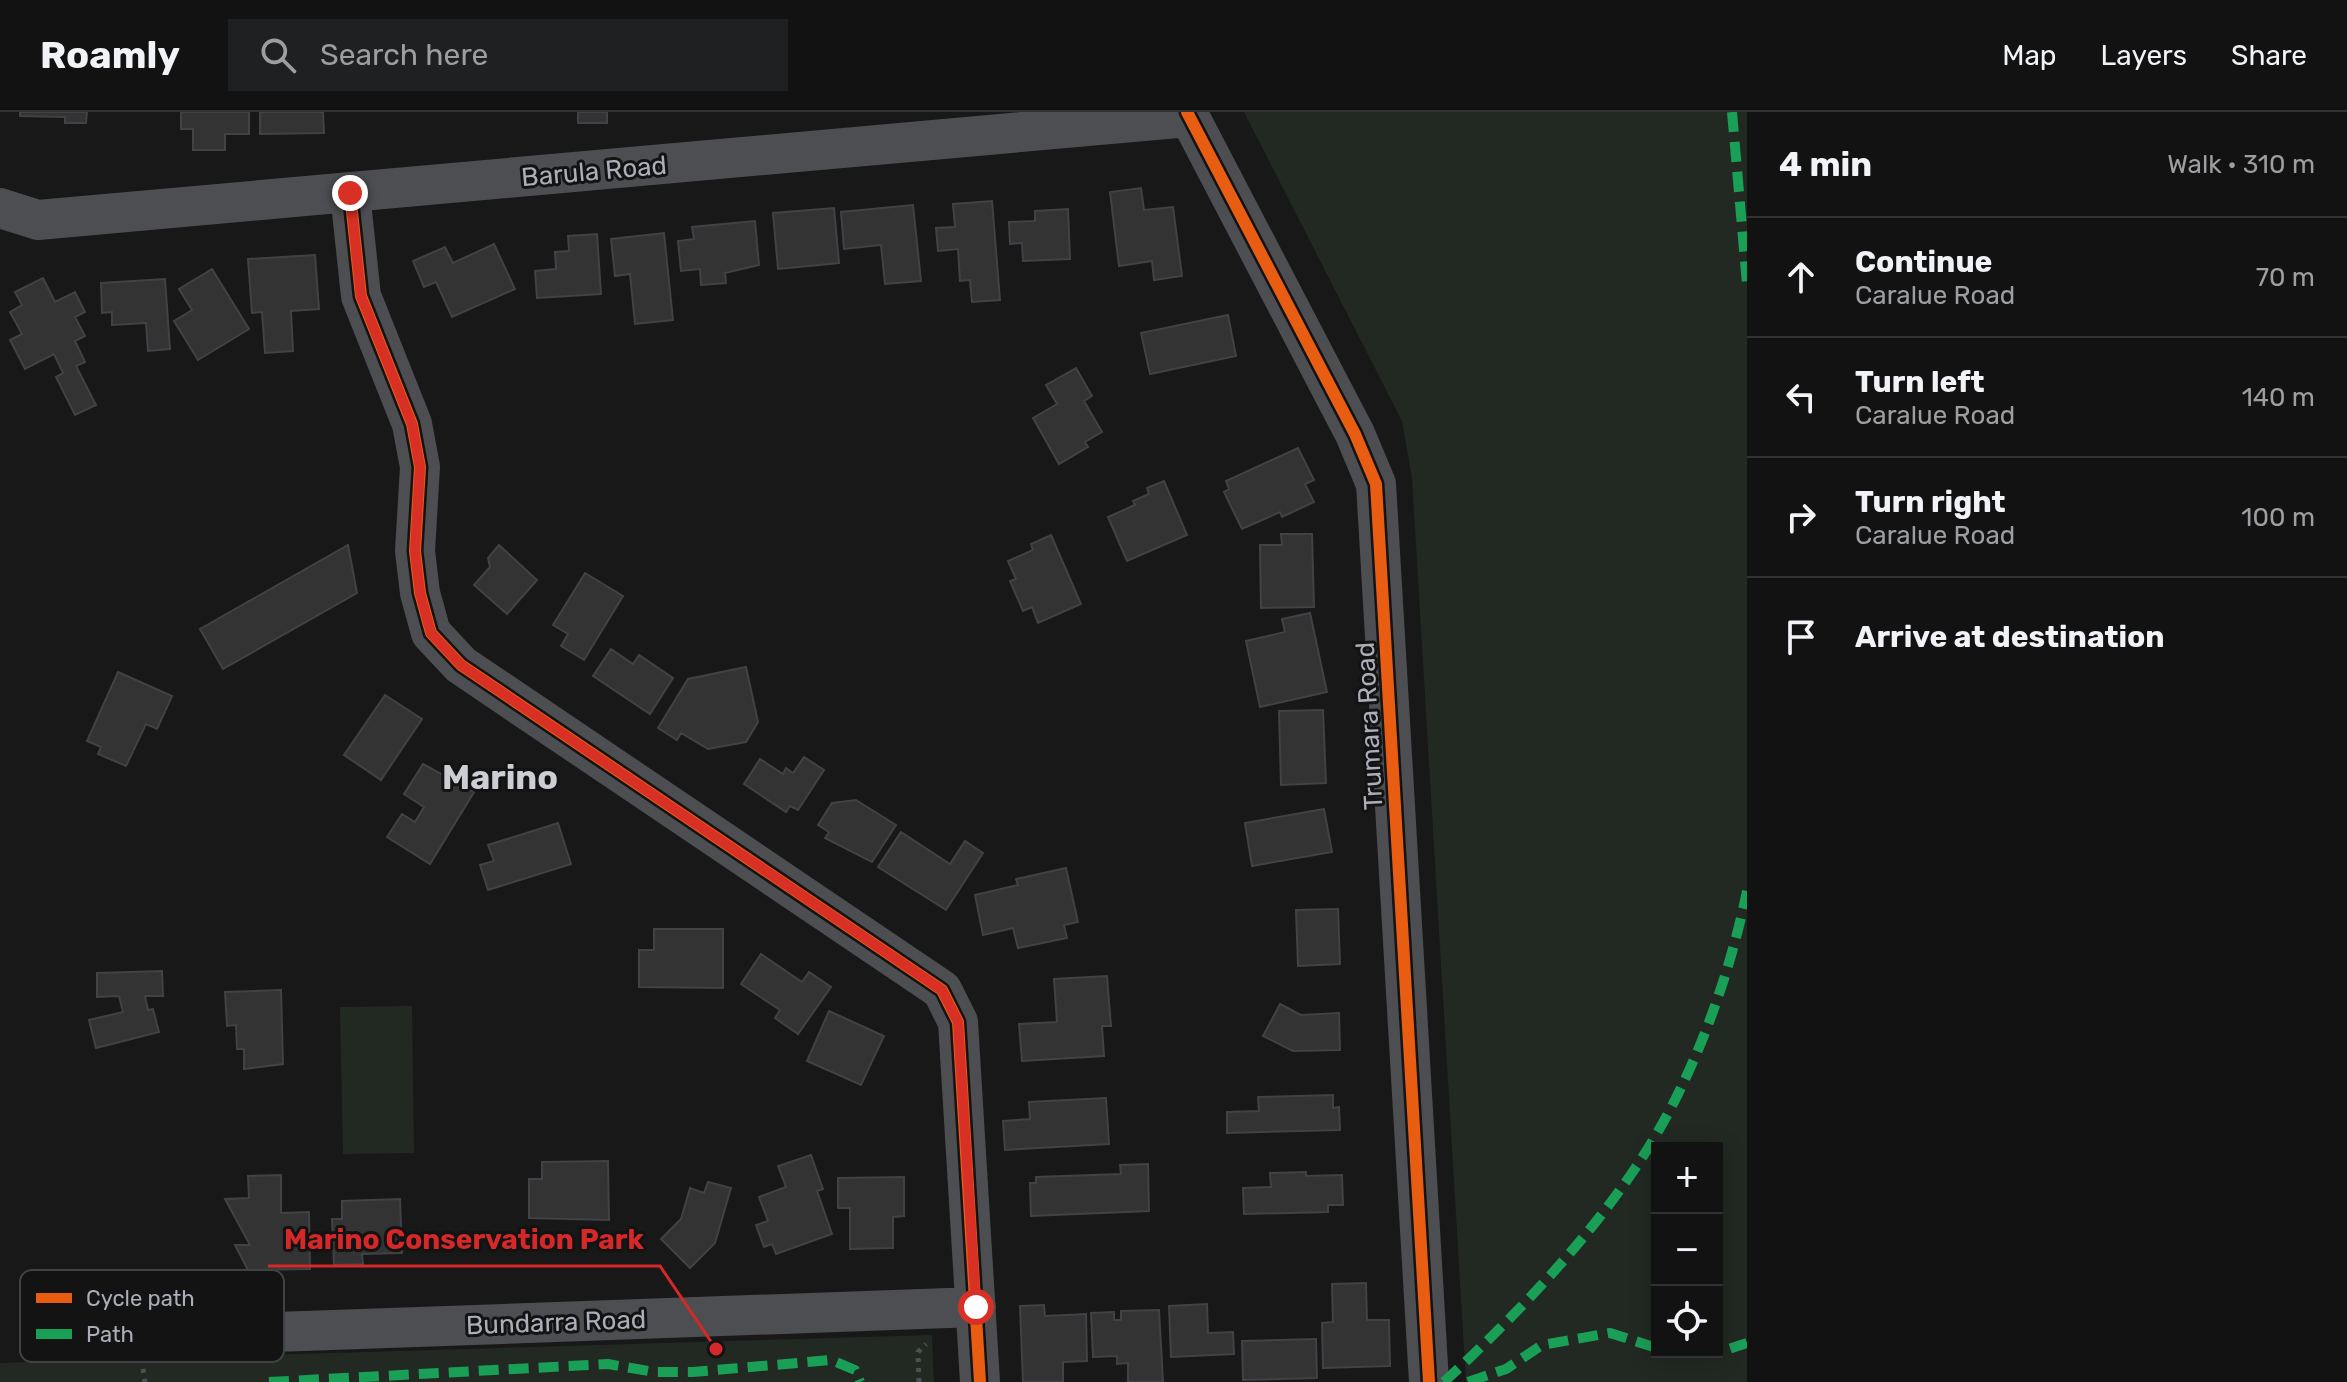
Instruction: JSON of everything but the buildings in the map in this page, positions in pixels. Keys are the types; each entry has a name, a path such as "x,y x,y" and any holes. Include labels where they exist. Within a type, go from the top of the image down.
{"street":[{"name":"Barula Road","path":"0,208 38,220 1188,114"},
{"name":"Trumara Road","path":"1188,114 1355,434 1376,484 1429,1382"},
{"path":"350,193 361,296 412,424 418,453 420,467 415,551 420,593 431,633 461,665 942,990 958,1022 980,1382"},
{"name":"Bundarra Road","path":"284,1332 976,1307"}],"path":[{"path":"919,1382 918,1352 932,1337"}],"shaded area":[{"path":"1244,112 1747,112 1747,1382 1466,1382 1412,478 1402,421"},
{"path":"412,1006 414,1153 343,1154 340,1007"},
{"path":"932,1335 934,1382 0,1382 0,1363 284,1362 284,1354"}],"marked path":[{"path":"1732,112 1747,284"},
{"path":"1444,1382 1569,1255 1654,1139 1704,1036 1729,964 1747,891"},
{"path":"1468,1382 1506,1369 1542,1345 1610,1333 1651,1346"},
{"path":"1723,1351 1747,1343"},
{"path":"269,1382 608,1364 654,1372 693,1372 831,1360 855,1370 860,1382"}],"cycle path":[{"path":"1187,112 1355,434 1376,484 1429,1382"},
{"path":"350,193 361,296 412,424 420,467 415,551 420,593 431,633 461,665 942,990 958,1022 980,1382"}],"place":[{"name":"Marino Conservation Park","path":"716,1349"}],"district":[{"name":"Marino","path":"500,777"}],"route":[{"path":"350,193 361,296 412,424 420,467 415,551 420,593 431,633 461,665 942,990 958,1022 976,1307"}]}
